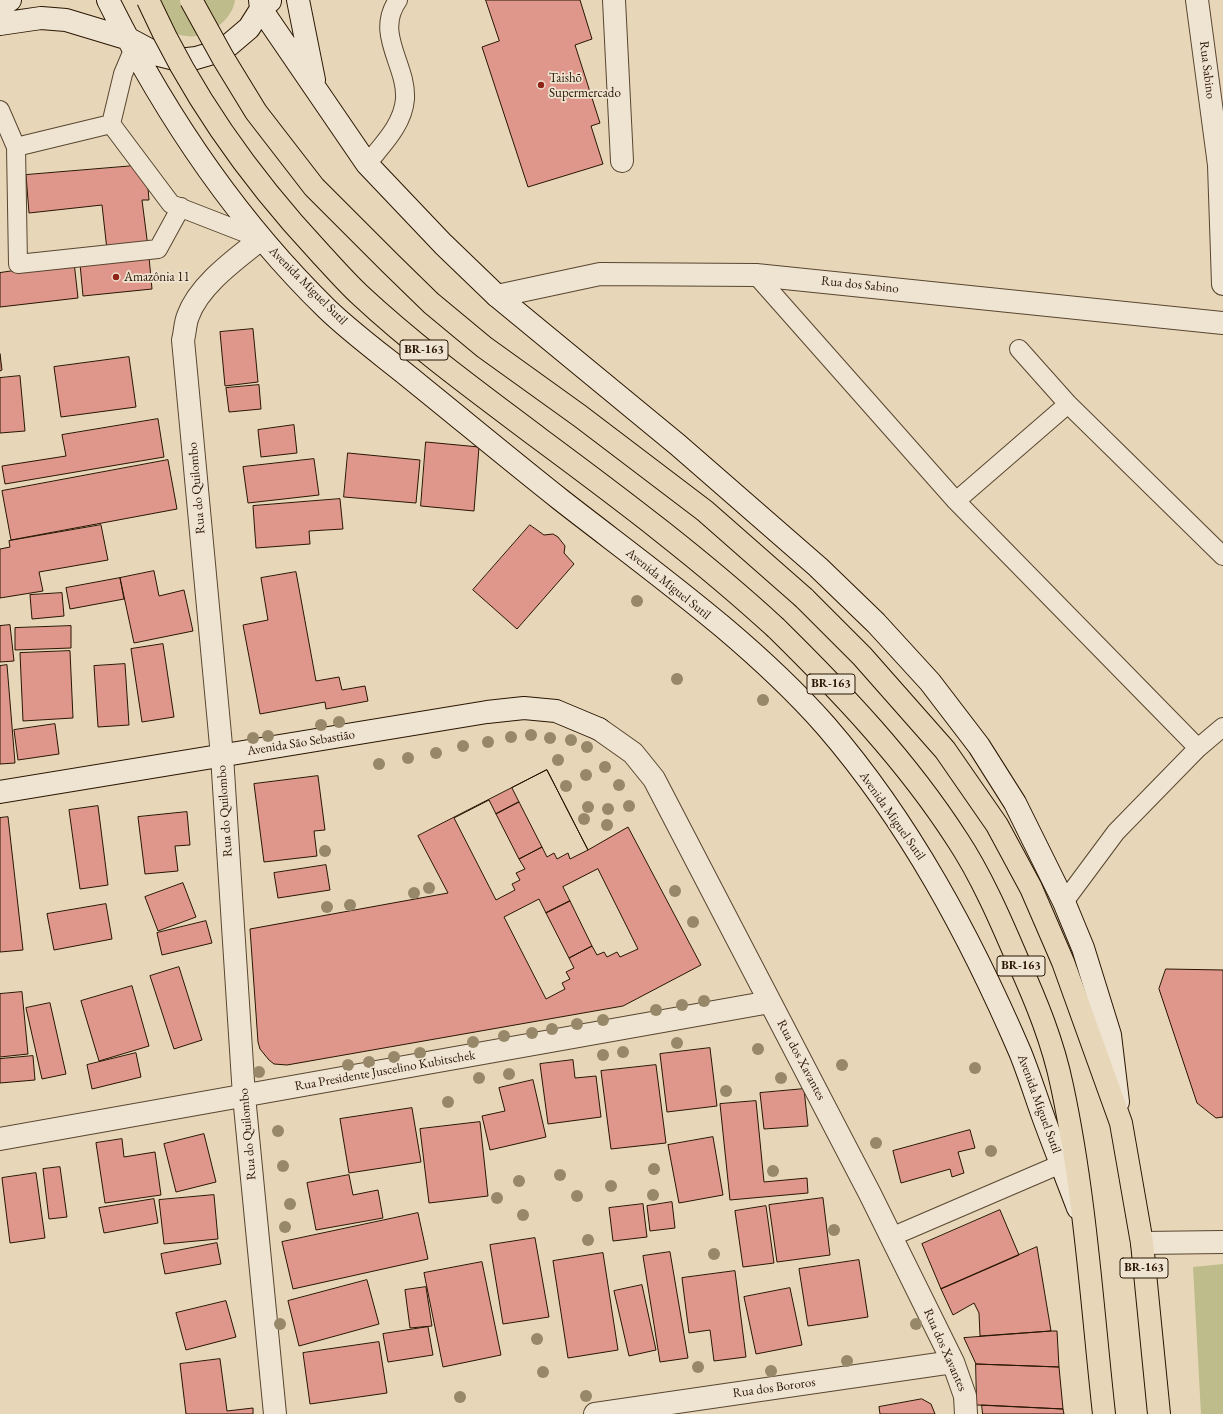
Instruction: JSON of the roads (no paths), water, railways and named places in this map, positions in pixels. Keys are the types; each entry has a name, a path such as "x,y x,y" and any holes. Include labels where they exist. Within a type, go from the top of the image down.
{"highway":[{"name":"Avenida Miguel Sutil","path":"148,0 190,83 242,161 284,214 359,295 450,372 651,523 748,602 776,628 854,707 884,741 922,789 958,840 999,917 1041,1013 1062,1084 1075,1157 1104,1414"},
{"name":"BR-163","path":"191,0 223,58 256,112 314,187 432,303 484,347 580,416 705,511 804,598 862,656 945,750 997,825 1030,888 1063,962 1121,1123 1142,1242 1159,1414"}],"street":[{"path":"0,7 10,0"},
{"name":"Avenida Miguel Sutil","path":"108,0 150,80 198,152 261,239 330,311 559,498 653,571 722,628 771,670 825,726 872,785 920,855 977,955 1022,1056 1083,1222"},
{"path":"298,0 316,89"},
{"path":"614,0 622,161"},
{"name":"Rua Sabino","path":"1197,0 1219,165 1223,284"},
{"path":"0,24 41,18 66,20 159,55 179,60 196,58 214,53 229,45 249,28 264,3 316,89 367,164 443,244 497,296 678,445 818,567 876,623 930,682 979,746 1015,803 1064,902 1083,948 1110,1035 1121,1123"},
{"name":"Rua do Quilombo","path":"261,239 231,263 199,297 188,316 183,340 222,756 244,1096 275,1414"},
{"name":"Rua dos Sabino","path":"497,296 600,274 756,275 1223,323"},
{"name":"Avenida São Sebastião","path":"0,792 487,712 524,708 556,711 599,729"},
{"name":"Rua dos Xavantes","path":"599,729 633,753 654,779 891,1237 953,1362 965,1396 966,1414"},
{"name":"Rua Presidente Juscelino Kubitschek","path":"0,1139 770,1002"},
{"path":"1142,1242 1223,1242"},
{"name":"Rua dos Bororos","path":"595,1414 953,1362"}],"lane":[{"path":"367,164 390,136 400,119 405,99 402,74 391,47 389,18 398,0"},
{"path":"132,44 123,74 112,124 171,204 261,239"},
{"path":"0,110 16,147 18,264 158,249 181,207"},
{"path":"16,147 112,124"},
{"path":"756,275 956,500 1198,748"},
{"path":"1019,349 1068,404 1223,556"},
{"path":"956,500 1068,404"},
{"path":"1064,902 1116,832 1198,748 1223,727"},
{"path":"891,1237 1061,1164"}],"place":[{"name":"Taishō Supermercado","path":"541,85"},
{"name":"Amazônia 11","path":"116,277"}]}
